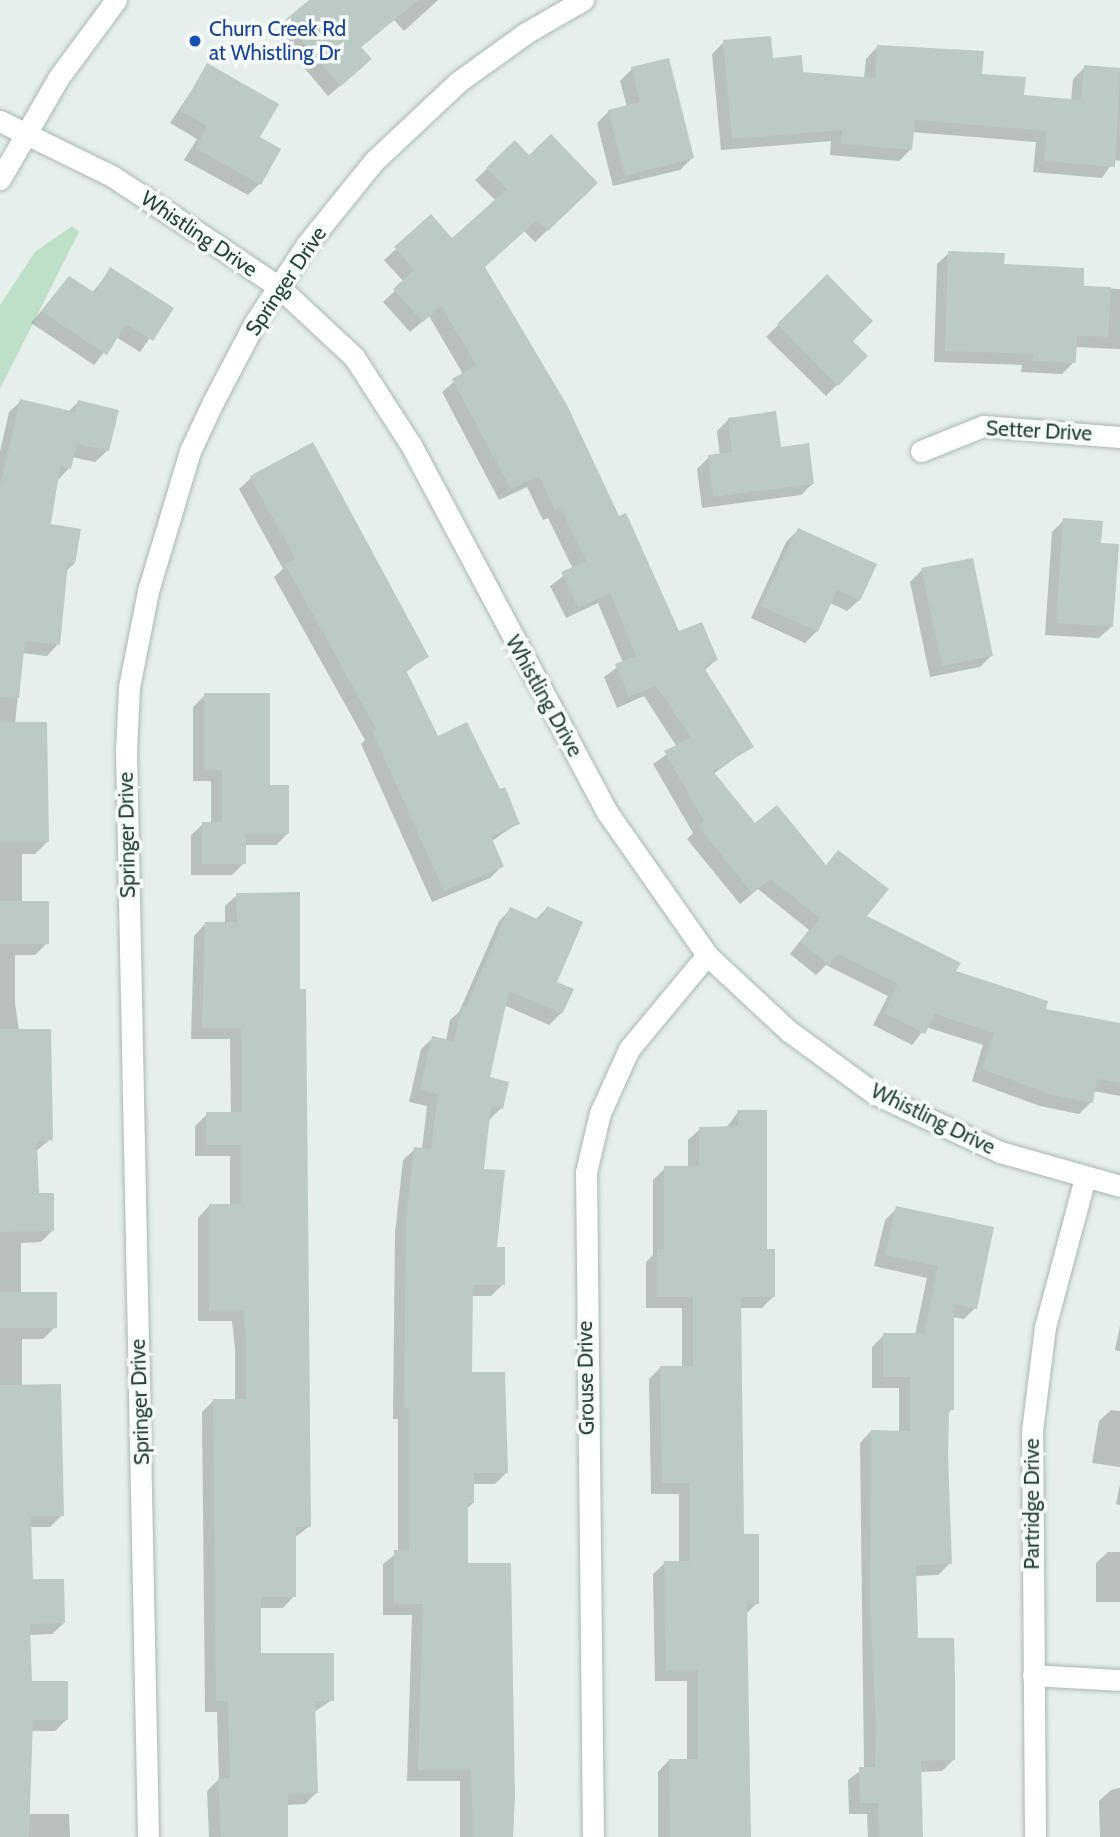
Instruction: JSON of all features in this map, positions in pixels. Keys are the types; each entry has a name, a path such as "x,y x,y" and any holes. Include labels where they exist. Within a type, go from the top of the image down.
{"street":[{"path":"0,179 59,76 116,0"},
{"name":"Springer Drive","path":"148,1837 126,762 129,687 148,591 190,452 255,322 279,287 361,177 429,108 492,56 583,0"},
{"name":"Whistling Drive","path":"0,121 112,176 279,287 354,357 372,380 607,811 707,955 790,1032 875,1094 1000,1152 1120,1186"},
{"name":"Setter Drive","path":"921,452 983,426 1120,437"},
{"name":"Grouse Drive","path":"593,1837 586,1172 600,1113 629,1049 707,955"},
{"name":"Partridge Drive","path":"1035,1837 1030,1460 1035,1398 1056,1278 1085,1178"},
{"path":"1033,1675 1120,1680"}],"green space":[{"path":"72,226 79,232 0,389 0,305 35,252"}],"building":[{"path":"309,0 419,0 361,47 372,59 341,86 285,20"},
{"path":"771,36 773,58 802,55 803,72 875,78 877,45 984,51 982,74 1026,77 1024,95 1081,100 1084,65 1120,68 1115,167 1044,161 1047,131 915,120 912,150 841,144 842,130 732,139 723,40"},
{"path":"669,58 694,158 625,176 608,110 640,102 631,67"},
{"path":"207,63 279,104 260,137 281,149 261,185 195,148 207,126 180,111"},
{"path":"551,134 598,183 548,231 537,220 485,267 567,405 619,516 626,513 679,631 702,622 718,660 703,666 754,747 713,771 755,823 777,805 826,865 838,850 889,889 867,916 961,963 956,971 1048,1001 1046,1009 1120,1023 1120,1083 1097,1079 1093,1103 1052,1095 982,1069 994,1033 935,1014 925,1034 884,1013 898,984 837,954 829,965 800,942 820,918 770,879 752,893 698,826 704,821 664,751 691,738 656,686 629,697 615,664 636,656 610,593 578,608 561,572 586,561 560,507 555,510 539,476 511,489 452,379 476,365 441,306 423,322 393,289 414,270 394,247 431,214 452,238 507,189 486,168 515,140 529,155"},
{"path":"948,251 1005,253 1004,264 1084,268 1084,286 1111,287 1108,337 1077,336 1076,363 1032,361 1033,354 945,351"},
{"path":"110,267 174,308 153,341 126,324 107,355 41,311 69,276 95,293"},
{"path":"827,274 873,321 853,341 868,356 838,386 777,324"},
{"path":"20,399 75,412 78,400 119,410 109,451 77,444 71,469 60,466 51,524 81,529 75,564 68,563 60,645 25,641 19,698 0,697 0,487"},
{"path":"776,411 781,447 809,443 814,484 713,497 708,455 732,452 728,418"},
{"path":"313,442 429,657 406,670 438,736 467,722 500,789 505,787 520,824 491,836 504,867 444,891 372,731 376,729 285,564 295,559 250,476"},
{"path":"1063,518 1103,521 1101,543 1119,544 1113,627 1056,623"},
{"path":"798,528 877,564 860,601 837,590 818,632 761,606"},
{"path":"973,558 993,656 942,666 921,568"},
{"path":"204,693 270,693 270,785 289,785 289,834 246,834 246,864 202,864 202,822 222,822 222,770 204,770"},
{"path":"0,722 47,722 49,842 0,842"},
{"path":"300,892 300,989 306,989 311,1527 296,1527 296,1597 261,1597 261,1653 334,1653 334,1701 315,1701 318,1793 288,1794 288,1837 221,1837 218,1778 230,1778 228,1701 216,1701 213,1399 246,1399 246,1336 243,1310 209,1310 209,1204 241,1204 241,1145 206,1145 206,1112 242,1112 242,1053 241,1028 202,1028 205,922 237,922 236,893"},
{"path":"0,901 49,901 49,944 0,944"},
{"path":"547,906 583,922 557,982 574,989 562,1014 509,991 490,1077 509,1082 503,1109 491,1106 484,1169 505,1170 497,1247 505,1247 505,1285 473,1285 472,1372 505,1372 508,1473 474,1473 474,1503 468,1503 468,1563 511,1563 515,1798 513,1837 473,1837 471,1770 418,1770 423,1604 394,1604 394,1550 409,1550 409,1408 404,1408 406,1220 414,1147 431,1149 438,1094 420,1090 432,1036 454,1041 462,1006 466,1007 510,907 540,920"},
{"path":"0,1029 51,1029 53,1140 37,1141 39,1193 54,1193 54,1231 0,1232"},
{"path":"737,1110 767,1110 767,1249 775,1249 775,1297 741,1297 744,1534 759,1534 759,1604 747,1604 751,1837 670,1837 669,1759 698,1759 698,1670 666,1670 664,1561 690,1561 690,1483 662,1483 660,1366 693,1366 693,1297 657,1297 657,1249 664,1249 664,1166 699,1166 699,1127 738,1126"},
{"path":"896,1206 994,1227 977,1309 954,1304 954,1410 949,1410 948,1456 952,1564 916,1565 918,1638 954,1638 955,1760 921,1761 923,1837 879,1837 878,1803 860,1803 859,1767 875,1767 876,1724 870,1608 871,1430 910,1431 910,1377 883,1377 883,1333 924,1333 938,1266 885,1255"},
{"path":"0,1292 57,1292 57,1328 0,1328"},
{"path":"61,1384 64,1516 31,1516 33,1579 64,1579 65,1623 30,1624 32,1681 68,1681 68,1720 33,1720 29,1837 0,1837 0,1385"}],"place":[{"name":"Churn Creek Rd at Whistling Dr","path":"195,41"}]}
